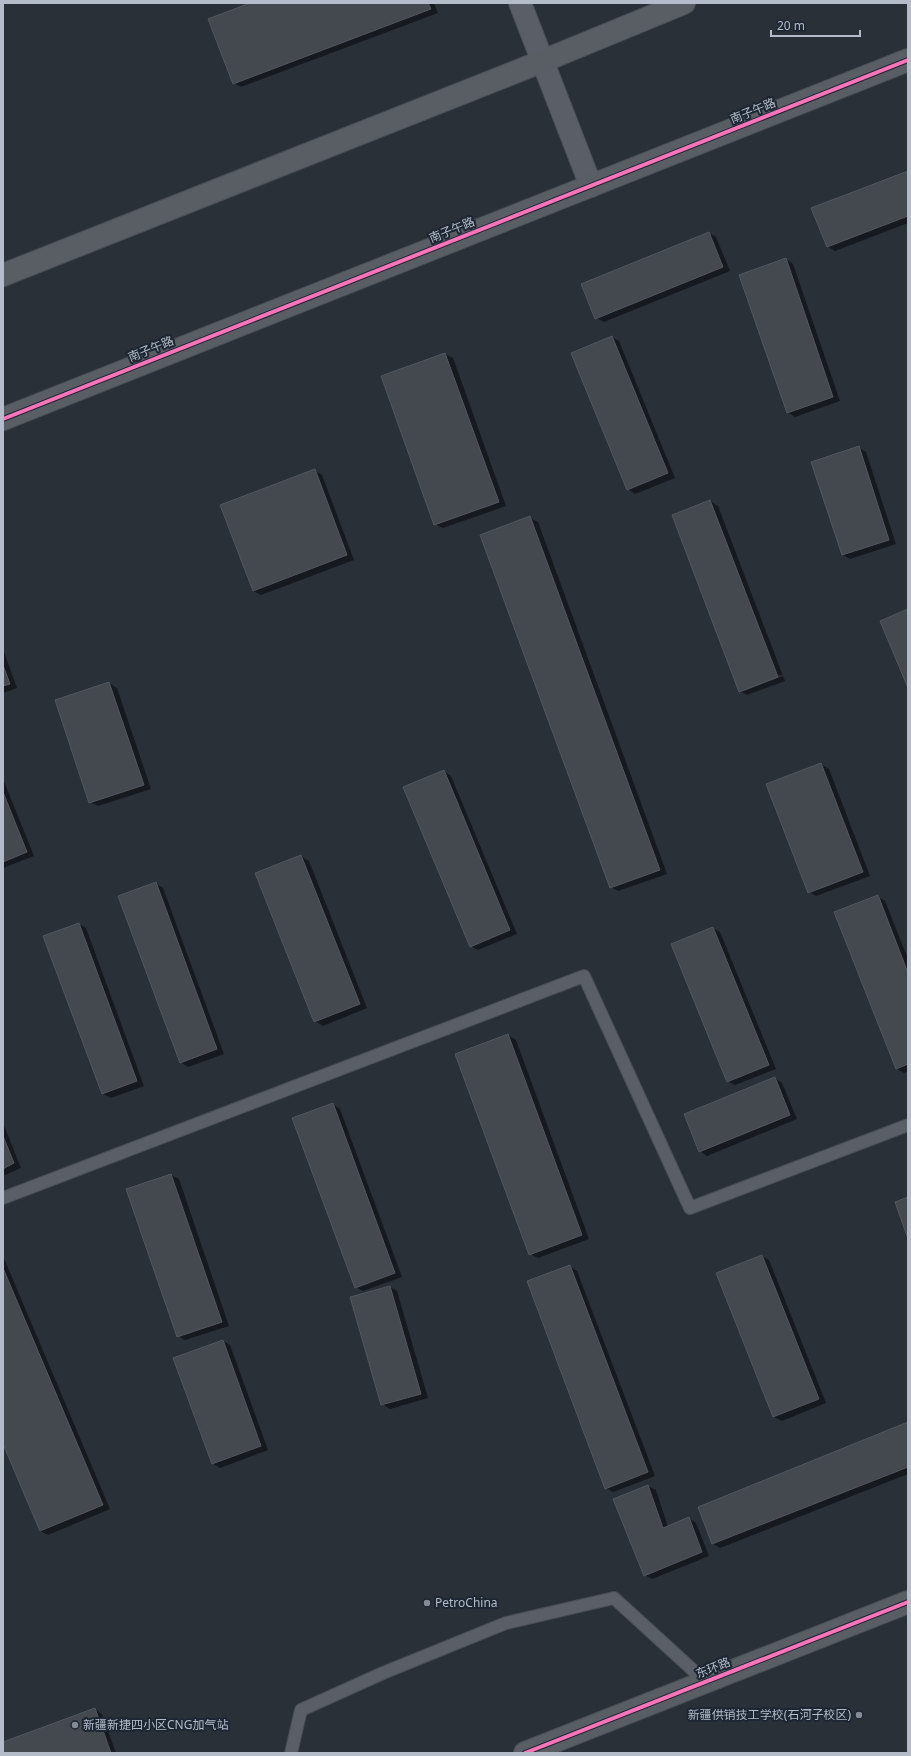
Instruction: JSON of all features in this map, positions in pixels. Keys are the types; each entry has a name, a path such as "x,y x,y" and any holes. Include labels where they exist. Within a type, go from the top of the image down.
{"street":[{"path":"520,3 591,186"},
{"path":"3,275 543,61 684,3"},
{"name":"南子午路","path":"3,419 908,60"},
{"name":"东环路","path":"525,1753 908,1602"}],"lane":[{"path":"3,1198 584,976 690,1208 908,1125"},
{"path":"291,1753 301,1710 383,1673 506,1623 614,1598 706,1682"}],"building":[{"path":"250,3 428,3 431,9 233,84 208,19"},
{"path":"908,171 908,216 827,247 811,208"},
{"path":"709,232 723,267 595,319 581,284"},
{"path":"786,258 833,397 787,413 739,275"},
{"path":"612,336 668,473 627,490 571,353"},
{"path":"445,353 499,502 434,525 381,376"},
{"path":"859,446 889,540 842,555 811,462"},
{"path":"315,469 347,555 253,591 220,505"},
{"path":"710,500 778,677 739,692 672,515"},
{"path":"530,516 660,870 610,888 480,535"},
{"path":"908,609 908,688 880,621"},
{"path":"3,665 10,684 3,686"},
{"path":"109,682 144,785 89,803 55,700"},
{"path":"821,763 863,872 808,893 766,784"},
{"path":"444,770 510,930 470,947 403,787"},
{"path":"3,792 27,852 3,862"},
{"path":"301,855 360,1004 314,1022 255,873"},
{"path":"156,882 217,1049 180,1063 118,896"},
{"path":"878,895 908,973 908,1064 896,1069 834,912"},
{"path":"79,923 137,1081 102,1094 43,936"},
{"path":"713,927 769,1065 727,1082 671,944"},
{"path":"508,1034 582,1235 529,1255 455,1054"},
{"path":"775,1077 790,1115 699,1152 684,1114"},
{"path":"333,1103 395,1273 355,1288 292,1118"},
{"path":"3,1136 14,1163 3,1169"},
{"path":"171,1174 222,1322 177,1337 126,1189"},
{"path":"908,1197 908,1239 895,1202"},
{"path":"762,1255 819,1399 773,1417 716,1273"},
{"path":"570,1265 648,1472 605,1489 527,1281"},
{"path":"3,1268 103,1505 40,1531 3,1444"},
{"path":"390,1286 421,1394 381,1405 350,1297"},
{"path":"223,1340 261,1446 212,1464 173,1358"},
{"path":"908,1422 908,1467 712,1544 698,1507"},
{"path":"648,1485 663,1528 689,1517 702,1552 644,1576 613,1499"},
{"name":"新疆新捷四小区CNG加气站","path":"95,1708 111,1753 3,1753 3,1742"}],"cycle path":[{"path":"3,419 908,60"},
{"path":"525,1753 908,1602"}],"place":[{"name":"PetroChina","path":"427,1603"},
{"name":"新疆供销技工学校(石河子校区)","path":"859,1715"},
{"name":"新疆新捷四小区CNG加气站","path":"75,1725"}]}
